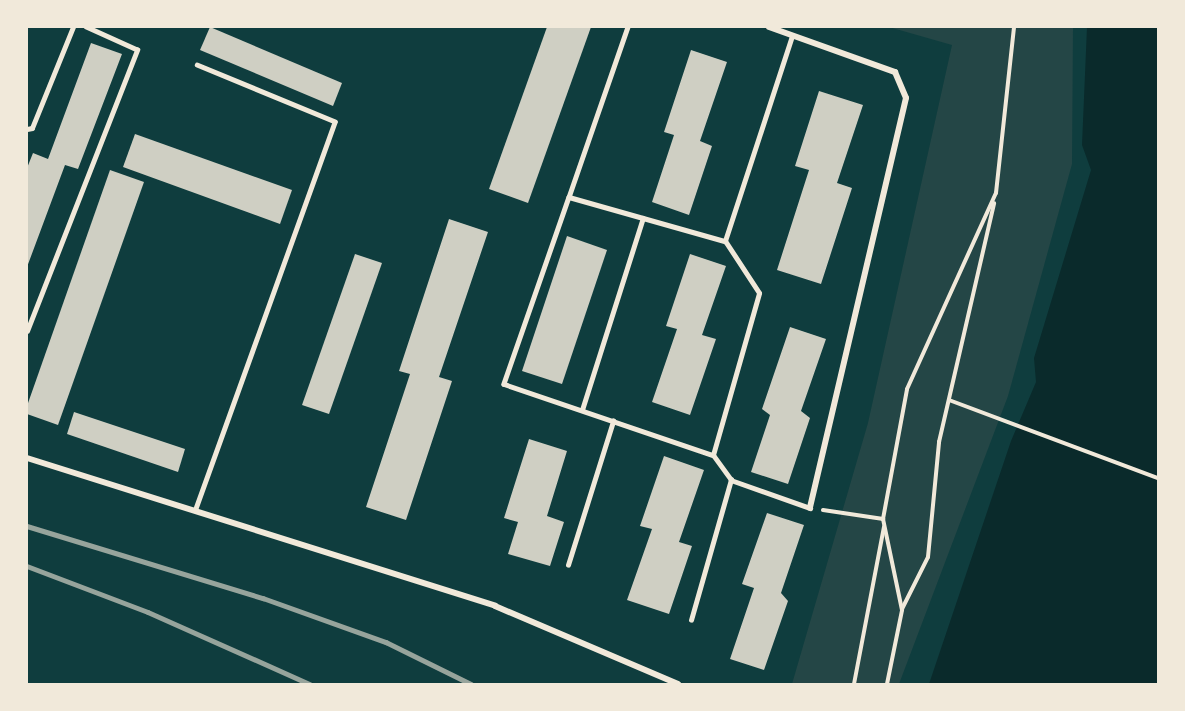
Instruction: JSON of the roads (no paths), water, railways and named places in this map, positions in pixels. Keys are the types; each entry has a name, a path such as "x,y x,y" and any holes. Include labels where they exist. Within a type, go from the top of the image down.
{"street":[{"path":"769,27 895,72 906,98 810,508"},
{"path":"27,458 495,606 678,684"}],"lane":[{"path":"27,129 32,128 73,27"},
{"path":"27,331 136,50 86,27"},
{"path":"628,27 504,384 714,455 731,480 810,508"},
{"path":"725,241 792,36"},
{"path":"195,510 335,122 197,65"},
{"path":"569,197 725,241 759,293 714,455"},
{"path":"582,410 643,218"},
{"path":"568,565 613,421"},
{"path":"691,620 731,480"}],"railway":[{"path":"27,526 263,598 386,642 471,684"},
{"path":"27,566 148,612 310,684"}]}
